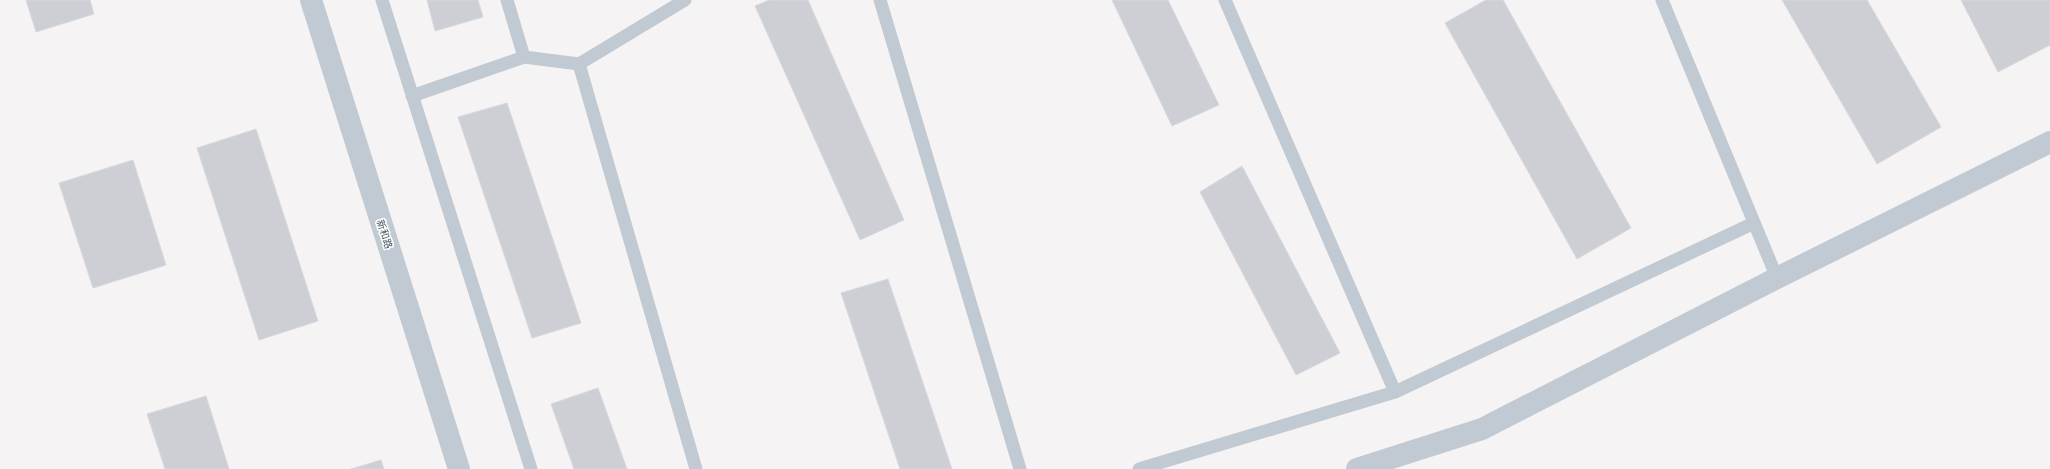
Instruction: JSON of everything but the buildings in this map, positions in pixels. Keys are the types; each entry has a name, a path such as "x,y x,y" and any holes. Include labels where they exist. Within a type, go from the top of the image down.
{"street":[{"name":"新和路","path":"311,0 459,469"},
{"path":"1357,469 1482,429 1777,278 2050,142"}],"lane":[{"path":"382,0 531,469"},
{"path":"507,0 524,57"},
{"path":"412,96 524,57 578,64 685,0"},
{"path":"880,0 1020,469"},
{"path":"1225,0 1395,392"},
{"path":"1662,0 1777,278"},
{"path":"578,64 696,469"},
{"path":"1139,469 1395,392 1754,223"}]}
